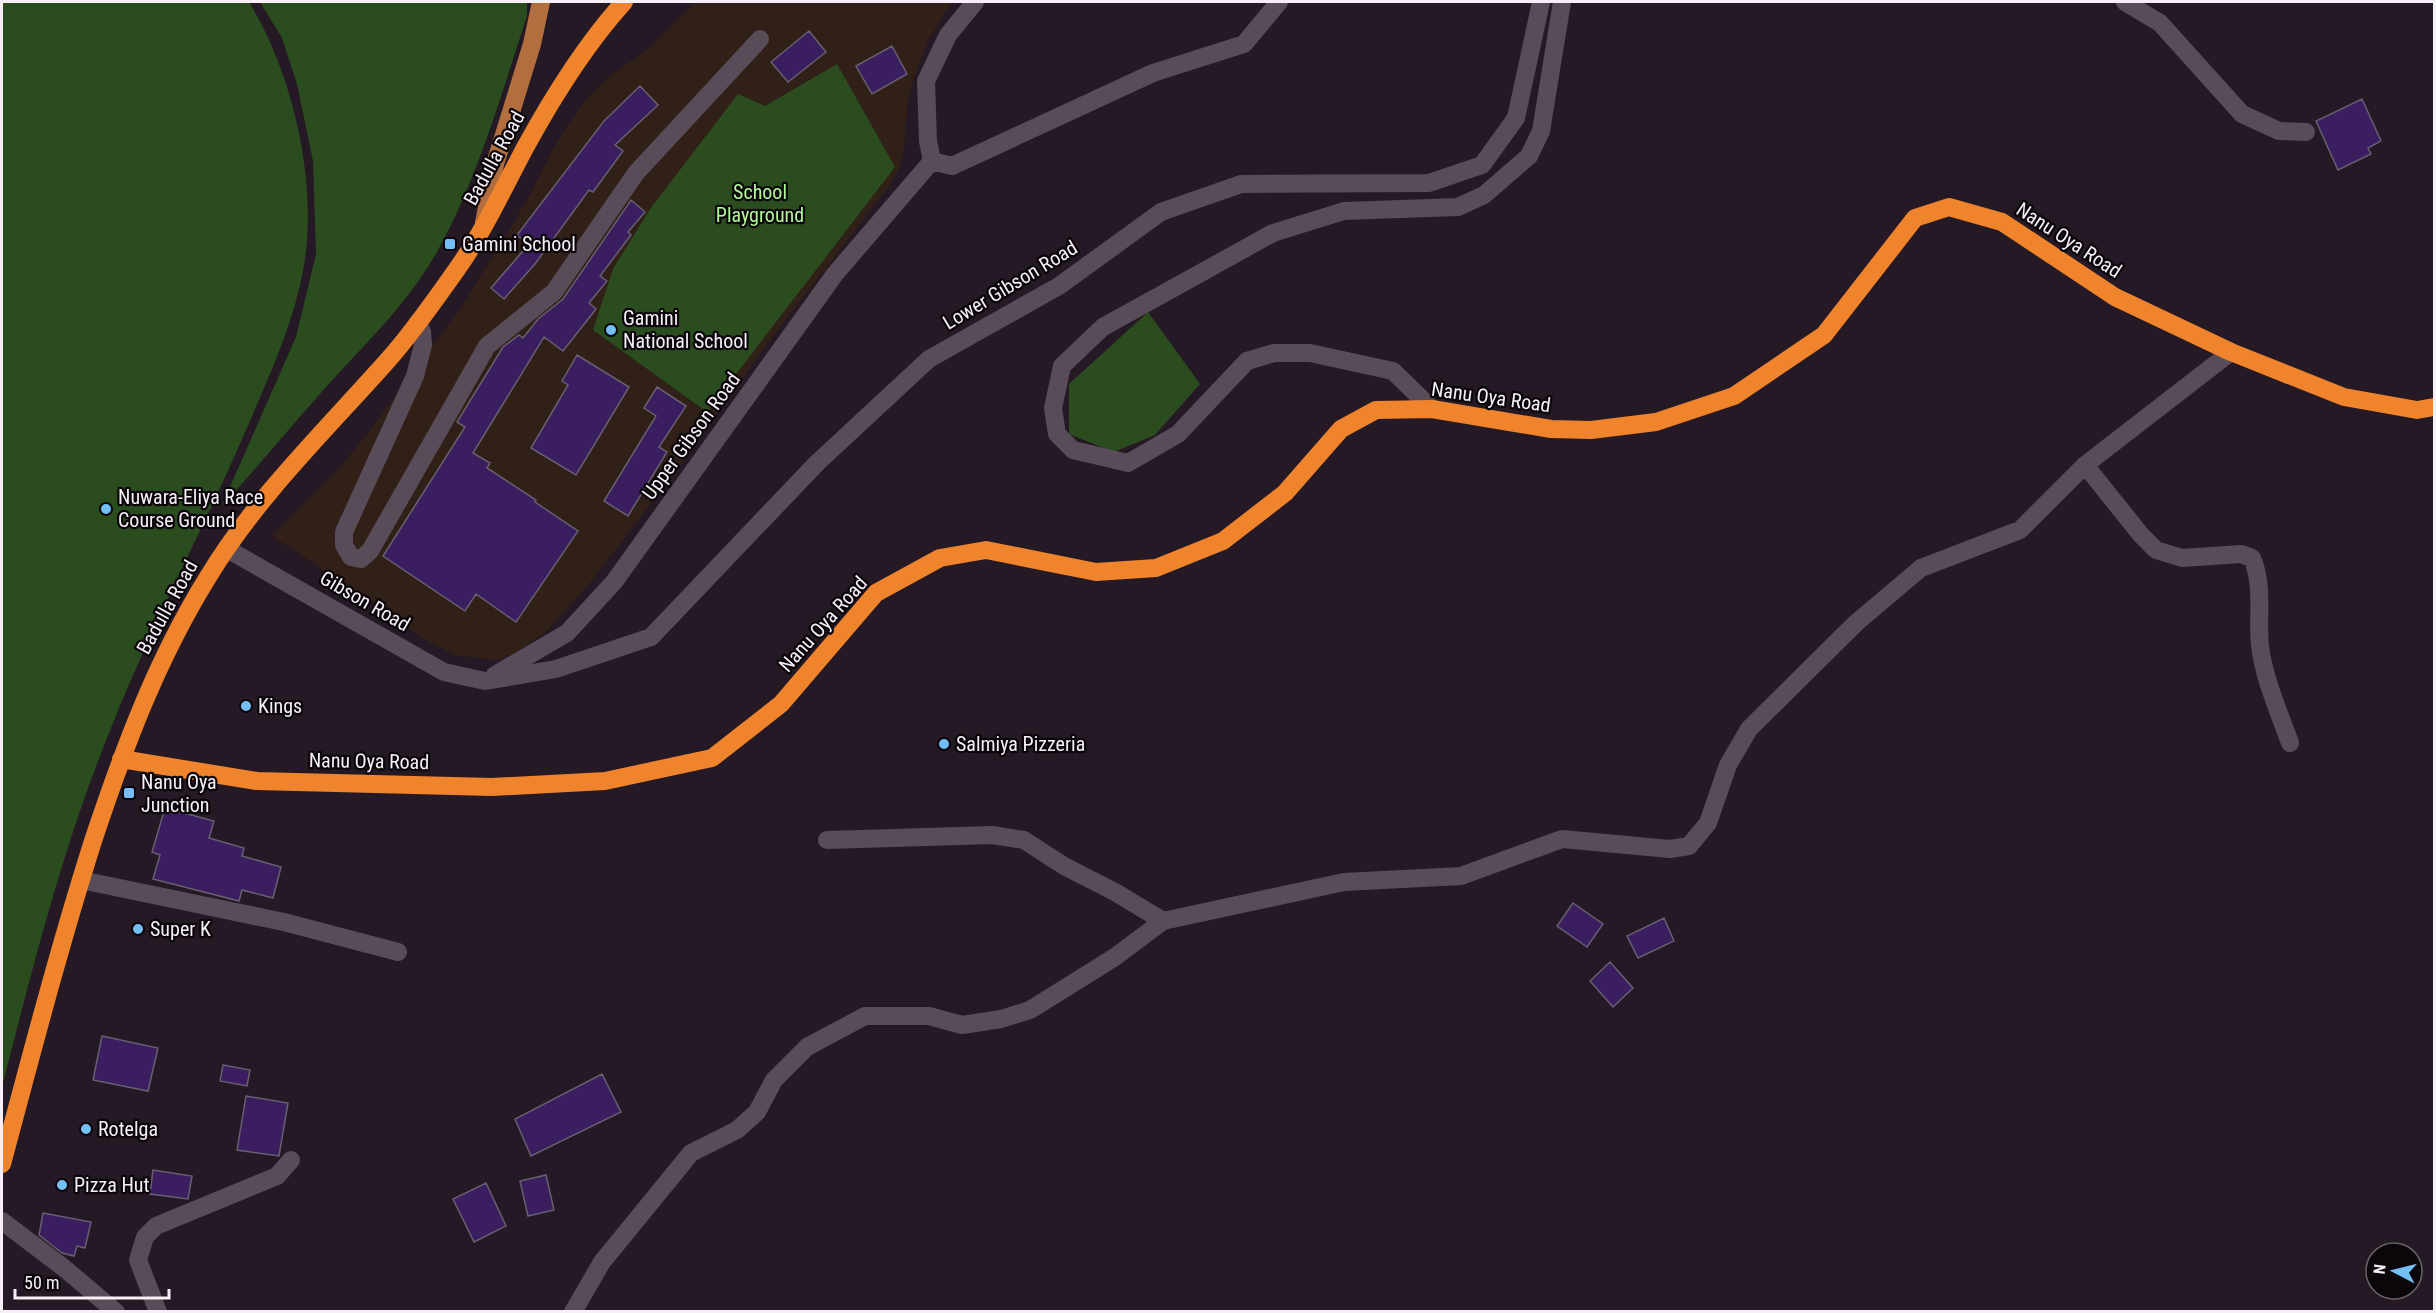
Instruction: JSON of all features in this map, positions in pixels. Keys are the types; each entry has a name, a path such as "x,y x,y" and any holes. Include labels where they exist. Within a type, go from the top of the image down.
{"highway":[{"name":"Badulla Road","path":"2,1164 59,949 81,880 135,720 168,649 209,575 273,488 390,358 459,266 555,97 590,43 624,2"},
{"name":"Nanu Oya Road","path":"121,759 257,781 492,787 605,781 712,758 781,704 876,592 940,558 986,550 1096,572 1156,568 1223,541 1284,493 1341,429 1376,410 1432,409 1551,429 1591,430 1656,422 1734,396 1824,335 1915,218 1949,207 2002,222 2115,297 2231,352 2344,397 2417,411 2434,407"}],"main road":[{"path":"484,222 495,164 532,44 541,2"}],"street":[{"path":"975,2 948,35 926,81 928,141 932,161 952,166 1153,73 1244,44 1279,2"},
{"name":"Lower Gibson Road","path":"485,681 556,669 651,637 818,463 929,359 1059,286 1161,212 1241,184 1429,183 1482,165 1516,118 1541,2"},
{"path":"1432,409 1393,371 1310,352 1274,353 1247,361 1178,434 1128,463 1073,450 1057,434 1053,408 1062,366 1104,327 1273,233 1344,211 1458,207 1484,195 1529,156 1541,131 1562,2"},
{"path":"2125,2 2160,23 2242,114 2279,130 2306,132"},
{"path":"418,322 423,345 415,376 345,532 344,545 351,557 361,559 370,551 487,346 554,292 636,173 760,39"},
{"name":"Upper Gibson Road","path":"485,681 567,633 614,582 836,274 932,161"},
{"path":"573,1311 602,1262 691,1153 737,1130 757,1112 774,1080 807,1047 865,1016 929,1016 962,1025 1000,1020 1030,1010 1115,957 1162,921 1344,882 1461,876 1562,839 1670,849 1689,846 1708,824 1728,765 1749,729 1856,623 1921,568 2020,530 2085,465 2231,352"},
{"path":"2085,465 2141,535 2156,550 2182,558 2241,554 2252,558 2259,574 2260,644 2264,667 2290,743"},
{"name":"Gibson Road","path":"227,549 444,672 485,681"},
{"path":"827,840 992,835 1024,840 1064,866 1115,892 1162,921"},
{"path":"81,880 284,922 398,952"},
{"path":"158,1311 138,1260 145,1237 156,1226 277,1176 291,1160"},
{"path":"2,1221 116,1311"}],"shaded area":[{"name":"Gamini National School","path":"695,2 952,2 928,41 914,77 907,104 904,151 891,184 774,335 683,462 590,583 546,632 513,654 495,660 455,655 424,640 396,618 272,536 333,475 367,434 462,306 525,204 555,145 582,104 607,78 647,50"}],"green space":[{"name":"Nuwara-Eliya Race Course Ground","path":"2,2 249,2 277,58 297,122 307,188 308,220 306,251 298,295 276,359 232,461 123,698 91,780 49,911 2,1087"},
{"path":"260,2 527,2 527,16 477,165 452,223 426,270 383,325 221,507 296,337 316,254 313,161 297,84 282,38"},
{"name":"School Playground","path":"837,64 895,167 707,412 593,330 613,269 650,209 738,94 765,106"},
{"path":"1148,312 1200,384 1155,435 1114,452 1069,434 1069,384"}],"building":[{"path":"809,31 826,52 788,82 771,62"},
{"path":"892,46 907,74 872,94 856,66"},
{"path":"640,86 658,105 615,145 623,151 593,192 589,190 535,264 504,299 491,288 529,244 517,235 604,121"},
{"path":"2362,99 2381,141 2368,148 2371,154 2338,170 2316,121"},
{"path":"631,200 645,212 628,232 631,235 600,276 607,281 589,303 596,309 563,351 544,337 473,453 490,463 487,468 578,531 516,622 476,594 465,611 383,556 465,427 457,422 503,347 519,335 523,338 538,319 563,299"},
{"path":"577,355 629,387 576,475 531,448 568,385 562,381"},
{"path":"657,387 686,406 659,447 667,452 628,516 604,501 656,416 644,408"},
{"path":"165,808 214,821 209,838 244,848 242,856 281,867 273,898 242,890 239,901 153,879 160,855 152,852"},
{"path":"1573,903 1603,924 1587,947 1557,926"},
{"path":"1664,918 1674,941 1638,958 1627,936"},
{"path":"1610,962 1633,988 1613,1007 1590,981"},
{"path":"102,1036 158,1048 148,1091 93,1080"},
{"path":"223,1065 250,1070 247,1086 220,1081"},
{"path":"602,1074 621,1112 531,1156 515,1119"},
{"path":"246,1096 288,1103 279,1156 237,1150"},
{"path":"153,1170 192,1176 188,1199 150,1194"},
{"path":"546,1175 554,1210 528,1216 520,1181"},
{"path":"486,1183 506,1226 474,1242 453,1199"},
{"path":"43,1213 91,1222 85,1248 77,1246 74,1256 62,1253 39,1235"}],"place":[{"name":"Gamini School","path":"450,244"},
{"name":"Gamini National School","path":"611,330"},
{"name":"Nuwara-Eliya Race Course Ground","path":"106,509"},
{"name":"Kings","path":"246,706"},
{"name":"Salmiya Pizzeria","path":"944,744"},
{"name":"Nanu Oya Junction","path":"129,793"},
{"name":"Super K","path":"138,929"},
{"name":"Rotelga","path":"86,1129"},
{"name":"Pizza Hut","path":"62,1185"}]}
